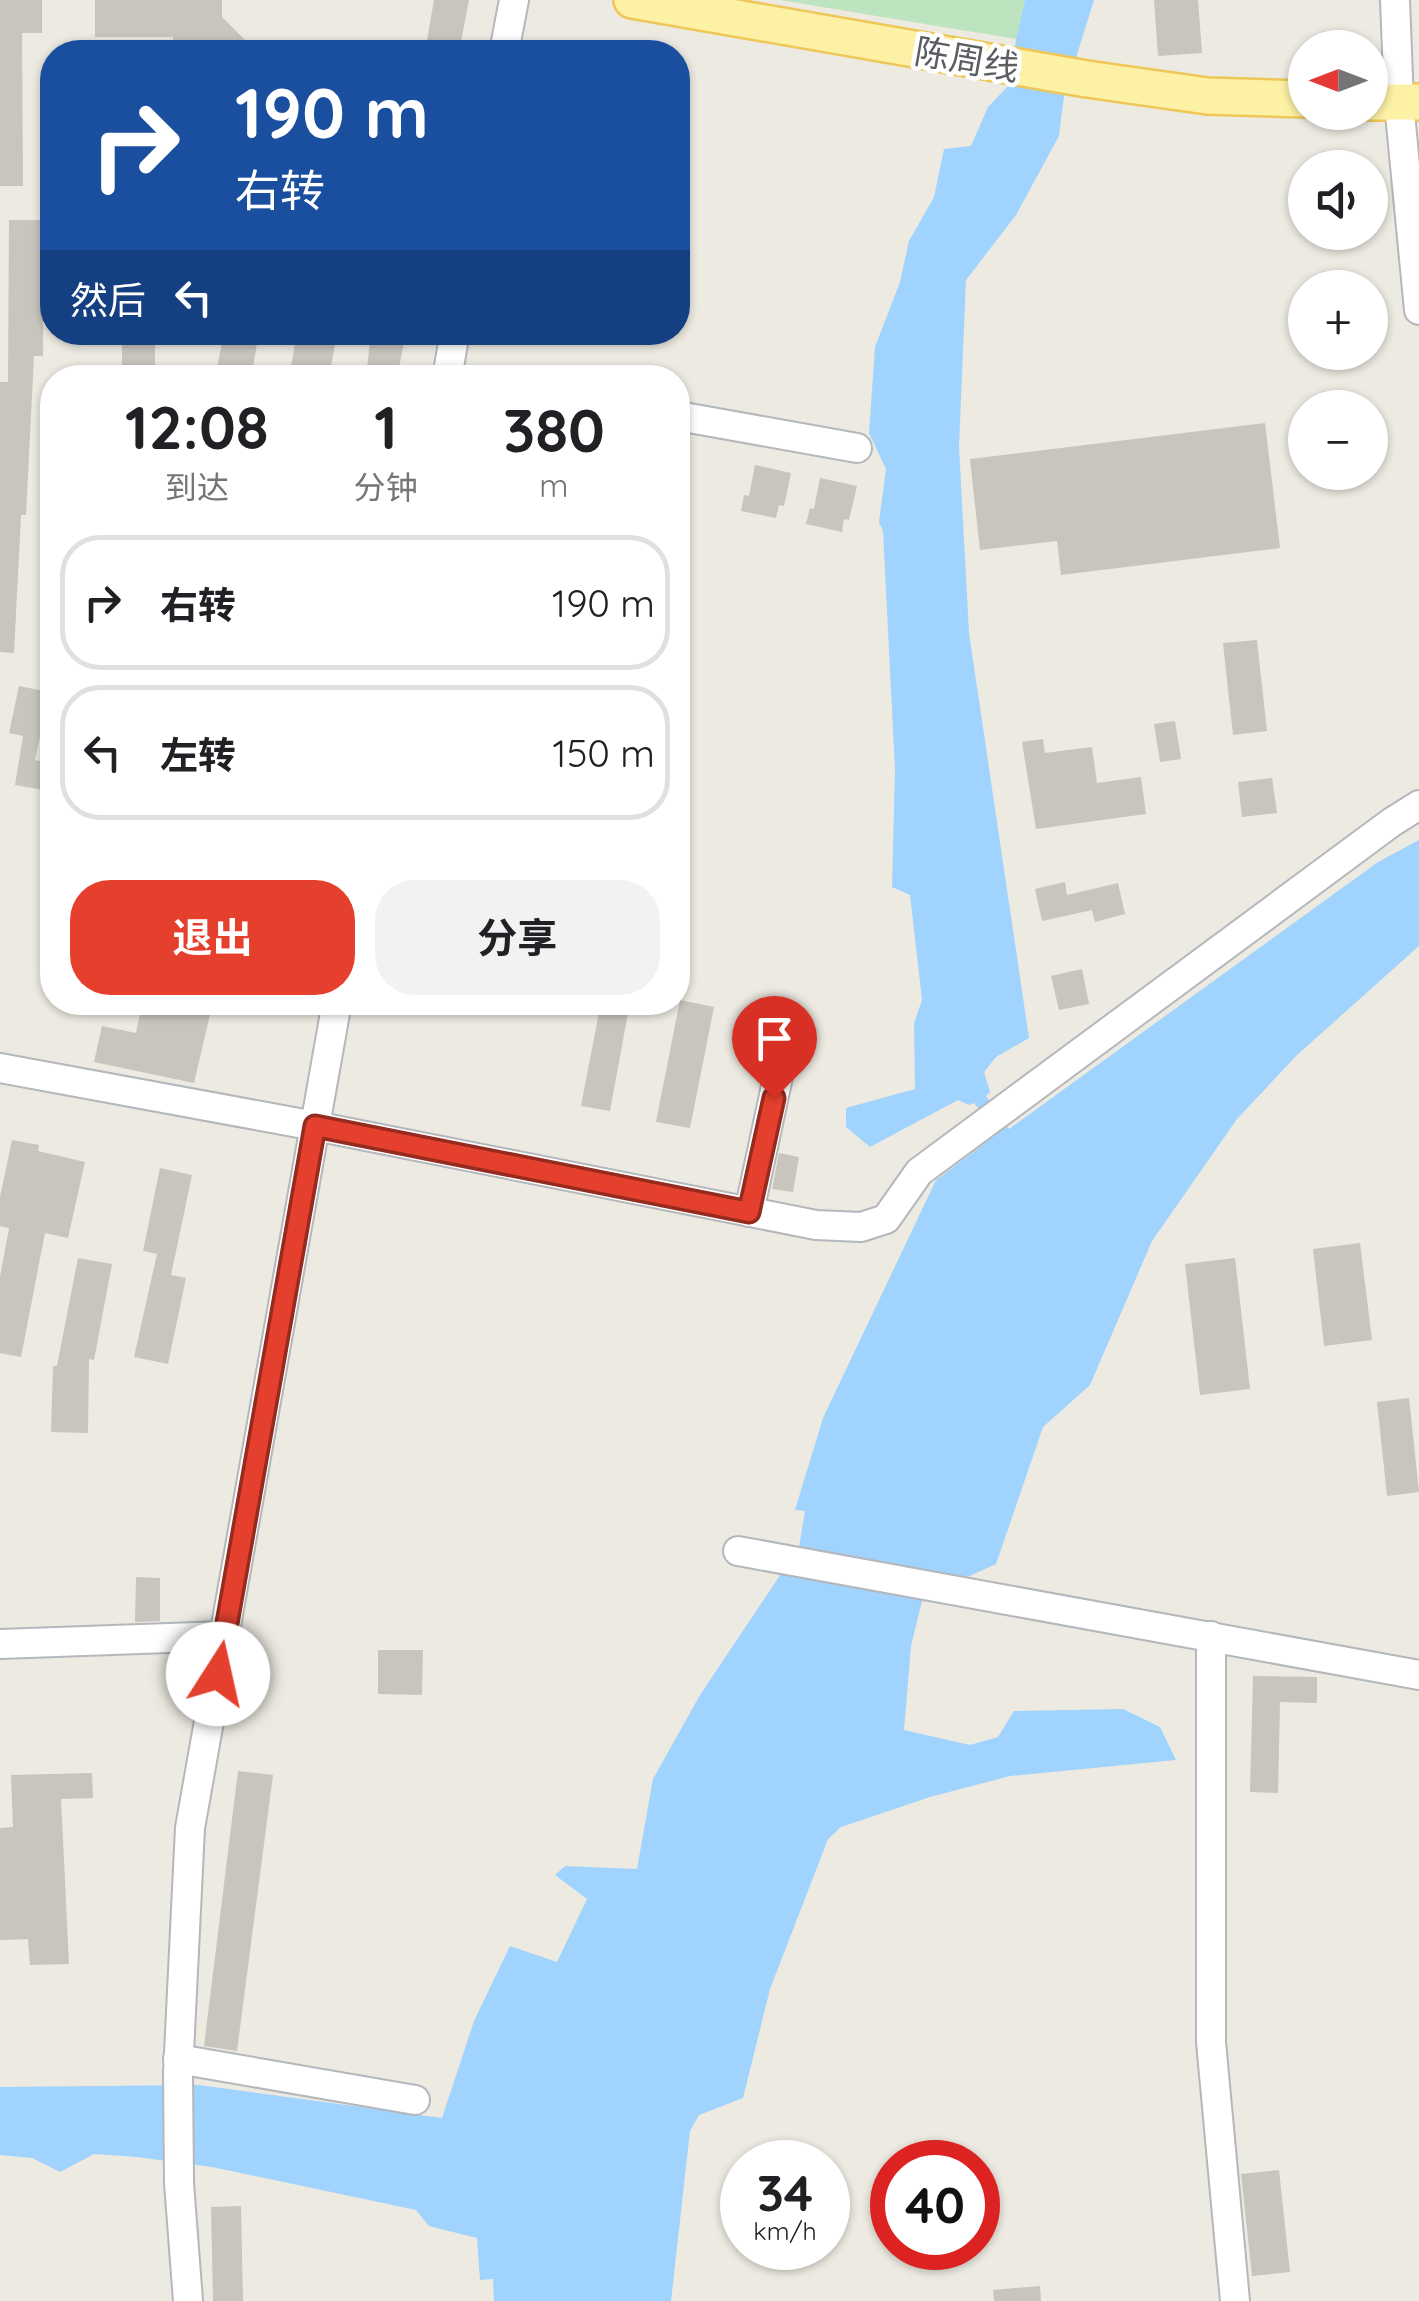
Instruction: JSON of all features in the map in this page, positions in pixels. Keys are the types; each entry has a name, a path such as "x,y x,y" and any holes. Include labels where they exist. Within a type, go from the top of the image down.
{"main road":[{"name":"陈周线","path":"632,0 1087,79 1207,96 1288,99"}],"street":[{"path":"506,40 514,0"},
{"path":"1395,0 1396,102 1419,310"},
{"path":"690,418 857,448"},
{"path":"0,1068 816,1225 860,1227 886,1219 920,1172 1419,805"},
{"path":"188,2301 179,2184 178,2059 190,1828 335,1015"},
{"path":"749,1212 790,1021"},
{"path":"738,1551 1419,1675"},
{"path":"0,1644 225,1636"},
{"path":"1211,1636 1211,2042 1235,2301"},
{"path":"178,2059 415,2100"}],"green space":[{"path":"780,0 1025,0 1016,39"}],"water":[{"path":"1025,0 1094,0 1064,96 1059,136 1016,215 966,280 959,446 969,633 1029,1038 996,1057 984,1072 990,1092 986,1096 1009,1129 1378,862 1419,840 1419,946 1297,1055 1237,1119 1152,1241 1090,1385 1043,1427 996,1564 923,1597 911,1646 904,1730 970,1745 998,1737 1014,1711 1123,1709 1160,1727 1176,1760 1010,1776 930,1797 841,1827 828,1839 770,1989 743,2098 699,2115 690,2131 671,2301 494,2301 493,2279 480,2280 477,2238 429,2226 416,2210 212,2167 137,2157 94,2154 60,2172 32,2158 0,2155 0,2087 199,2085 442,2118 474,2021 510,1946 557,1962 587,1899 555,1875 565,1866 637,1869 653,1779 700,1695 799,1547 805,1511 795,1510 823,1418 936,1180 996,1135 995,1128 974,1103 958,1100 870,1147 846,1127 846,1108 915,1089 914,1023 922,1000 910,895 892,887 895,769 883,531 879,522 886,469 869,433 875,347 900,282 909,241 934,197 944,149 971,146 988,107 1011,83"}],"building":[{"path":"0,0 42,0 42,33 22,33 23,186 0,186"},
{"path":"95,0 222,0 222,17 245,40 173,37 95,37"},
{"path":"434,0 469,0 461,40 427,40"},
{"path":"1154,0 1198,0 1202,53 1158,56"},
{"path":"9,220 40,220 43,356 34,356 14,653 0,652 0,382 8,382"},
{"path":"122,345 155,345 155,365 122,365"},
{"path":"221,345 257,345 253,365 218,365"},
{"path":"295,345 335,345 331,365 291,365"},
{"path":"370,345 403,345 400,365 367,365"},
{"path":"1265,423 1280,548 1061,575 1057,541 980,550 970,459"},
{"path":"755,465 791,473 784,506 779,505 776,518 741,511 744,495 749,496"},
{"path":"820,478 857,486 842,532 806,524 810,508 814,509"},
{"path":"1257,640 1267,731 1233,735 1223,643"},
{"path":"19,686 40,690 40,736 35,760 40,761 40,789 15,785 23,736 9,733"},
{"path":"1175,721 1181,759 1160,762 1154,724"},
{"path":"1043,739 1045,753 1092,747 1097,783 1141,777 1146,814 1036,829 1022,742"},
{"path":"1272,778 1277,813 1242,817 1238,782"},
{"path":"1065,882 1067,895 1118,883 1125,914 1095,922 1092,910 1042,921 1035,889"},
{"path":"1082,969 1089,1004 1059,1010 1051,976"},
{"path":"690,1002 714,1007 690,1128 656,1122 677,1015 690,1015"},
{"path":"139,1015 210,1015 194,1083 94,1062 102,1026 136,1033"},
{"path":"598,1015 628,1015 610,1111 581,1106"},
{"path":"12,1140 39,1145 38,1151 85,1162 68,1238 45,1233 21,1357 0,1353 0,1277 9,1228 0,1226 0,1197"},
{"path":"779,1153 799,1157 793,1192 772,1189"},
{"path":"160,1168 192,1175 171,1275 186,1278 168,1364 134,1357 157,1254 143,1251"},
{"path":"1360,1243 1372,1340 1324,1346 1313,1249"},
{"path":"78,1258 112,1264 94,1360 89,1359 88,1433 51,1432 53,1366 57,1366"},
{"path":"1235,1258 1250,1389 1200,1395 1185,1264"},
{"path":"1409,1398 1419,1492 1387,1496 1377,1402"},
{"path":"136,1577 160,1578 160,1621 135,1622"},
{"path":"378,1650 423,1650 422,1695 378,1694"},
{"path":"1253,1676 1317,1677 1317,1703 1280,1702 1278,1793 1250,1792"},
{"path":"238,1771 273,1775 237,2051 204,2046"},
{"path":"92,1773 93,1798 61,1799 69,1964 30,1965 28,1939 0,1940 0,1828 13,1827 11,1775"},
{"path":"1279,2170 1290,2272 1252,2276 1241,2174"},
{"path":"241,2206 243,2301 213,2301 211,2207"},
{"path":"1040,2286 1041,2301 994,2301 993,2290"}],"route":[{"path":"218,1674 315,1126 749,1212 774,1098"}]}
